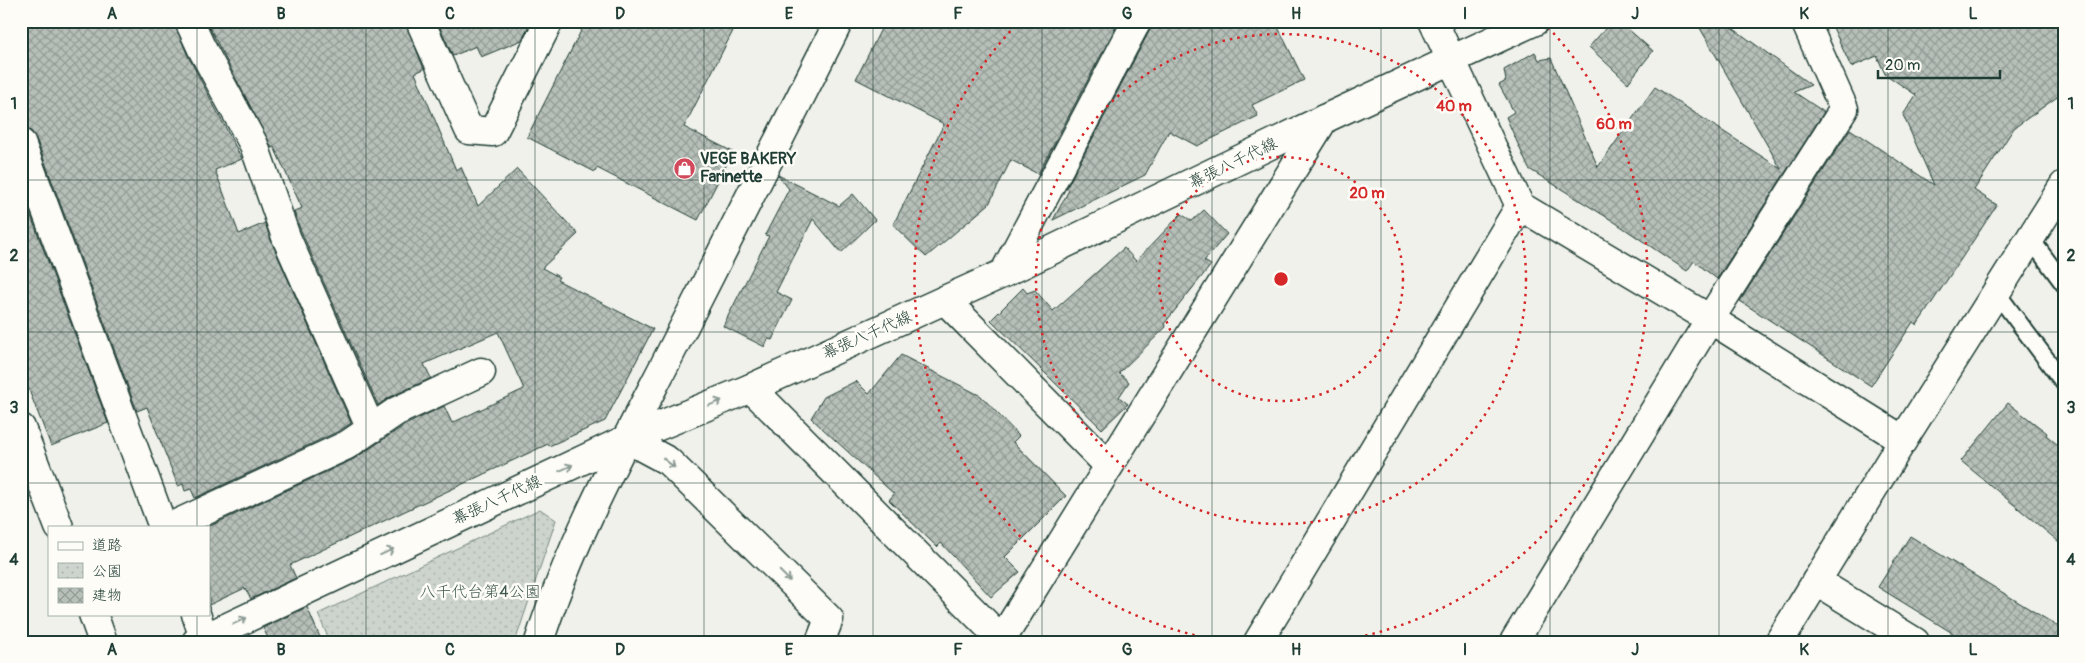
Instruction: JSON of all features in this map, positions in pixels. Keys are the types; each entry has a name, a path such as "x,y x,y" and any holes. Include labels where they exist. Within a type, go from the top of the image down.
{"street":[{"path":"189,21 254,145 286,238 371,429"},
{"path":"420,21 469,130 493,132 549,21"},
{"path":"539,642 551,604 581,534 627,439 839,21"},
{"path":"1004,274 1136,21"},
{"path":"1433,21 1520,206 1710,319 1903,440"},
{"name":"幕張八千代線","path":"198,631 627,439 751,388 1004,274 1324,119 1535,21"},
{"path":"1514,642 1710,319 1844,109 1805,21"},
{"path":"751,388 1003,640 1324,119"},
{"path":"21,143 163,526"},
{"path":"1779,642 1903,440 2064,185"},
{"path":"1258,642 1520,206"},
{"path":"945,300 1109,466"},
{"path":"172,526 348,445 397,411 481,372"},
{"path":"21,428 59,526"},
{"path":"627,439 668,460 829,619 820,642"},
{"path":"1816,581 1915,642"},
{"path":"94,616 103,642"}],"lane":[{"path":"2030,238 2064,284"},
{"path":"1996,292 2064,383"}],"green space":[{"name":"八千代台第4公園","path":"540,509 556,520 515,642 330,642 318,614"}],"building":[{"path":"21,21 174,21 187,54 242,159 215,170 239,234 265,223 351,423 339,431 195,498 191,489 185,491 183,484 178,486 147,407 137,411 36,138 31,131 21,128"},
{"path":"206,21 405,21 424,69 415,73 456,170 461,167 478,206 517,169 578,234 542,268 559,277 557,280 653,329 605,421 549,446 548,444 290,565 296,578 251,599 245,588 210,605 210,526 354,459 405,425 444,406 452,423 524,389 498,332 424,364 431,378 390,397 378,405 301,231 294,212 302,208 274,147 272,148"},
{"path":"437,21 531,21 522,40 481,57 476,46 453,56"},
{"path":"586,21 738,21 684,127 733,152 698,220 597,168 595,172 527,137"},
{"path":"885,21 1119,21 1038,174 1011,160 989,204 926,257 893,225 944,124 856,79"},
{"path":"1152,21 1275,21 1304,80 1252,105 1258,116 1197,146 1169,131 1145,175 1053,220 1069,190 1066,189 1151,28"},
{"path":"1612,21 1619,21 1653,51 1628,83 1589,47"},
{"path":"1696,21 1723,21 1811,85 1794,92 1824,112 1717,279 1694,261 1687,271 1613,221 1529,169 1506,117 1514,112 1499,85 1506,81 1504,70 1535,52 1539,60 1551,58 1598,167 1655,87 1781,169"},
{"path":"1830,21 2064,21 2064,92 2014,128 1974,190 1997,205 1917,325 1913,322 1871,386 1740,301 1850,129 1934,185 1903,115 1916,95 1885,74 1877,56 1851,67"},
{"path":"778,175 839,206 853,194 875,220 841,253 813,219 776,292 792,300 772,340 768,339 765,347 723,326 769,236 765,235 789,189"},
{"path":"21,189 108,423 51,446 21,370"},
{"path":"1204,210 1227,234 1204,261 1211,265 1164,324 1166,327 1119,373 1129,382 1119,397 1128,404 1102,429 991,320 1023,288 1027,293 1035,290 1053,311 1124,248 1136,261 1181,214 1192,221"},
{"path":"901,355 981,396 1019,436 1013,442 1066,496 1005,557 1020,572 991,597 941,543 937,547 889,500 894,494 811,418 824,397 856,381 869,394"},
{"path":"2008,403 2047,433 2046,435 2064,450 2064,546 1961,461"},
{"path":"1910,536 2064,630 2064,642 1967,642 1878,587"},
{"path":"307,607 322,642 270,642 263,628"}],"place":[{"name":"VEGE BAKERY Farinette","path":"684,168"}]}
